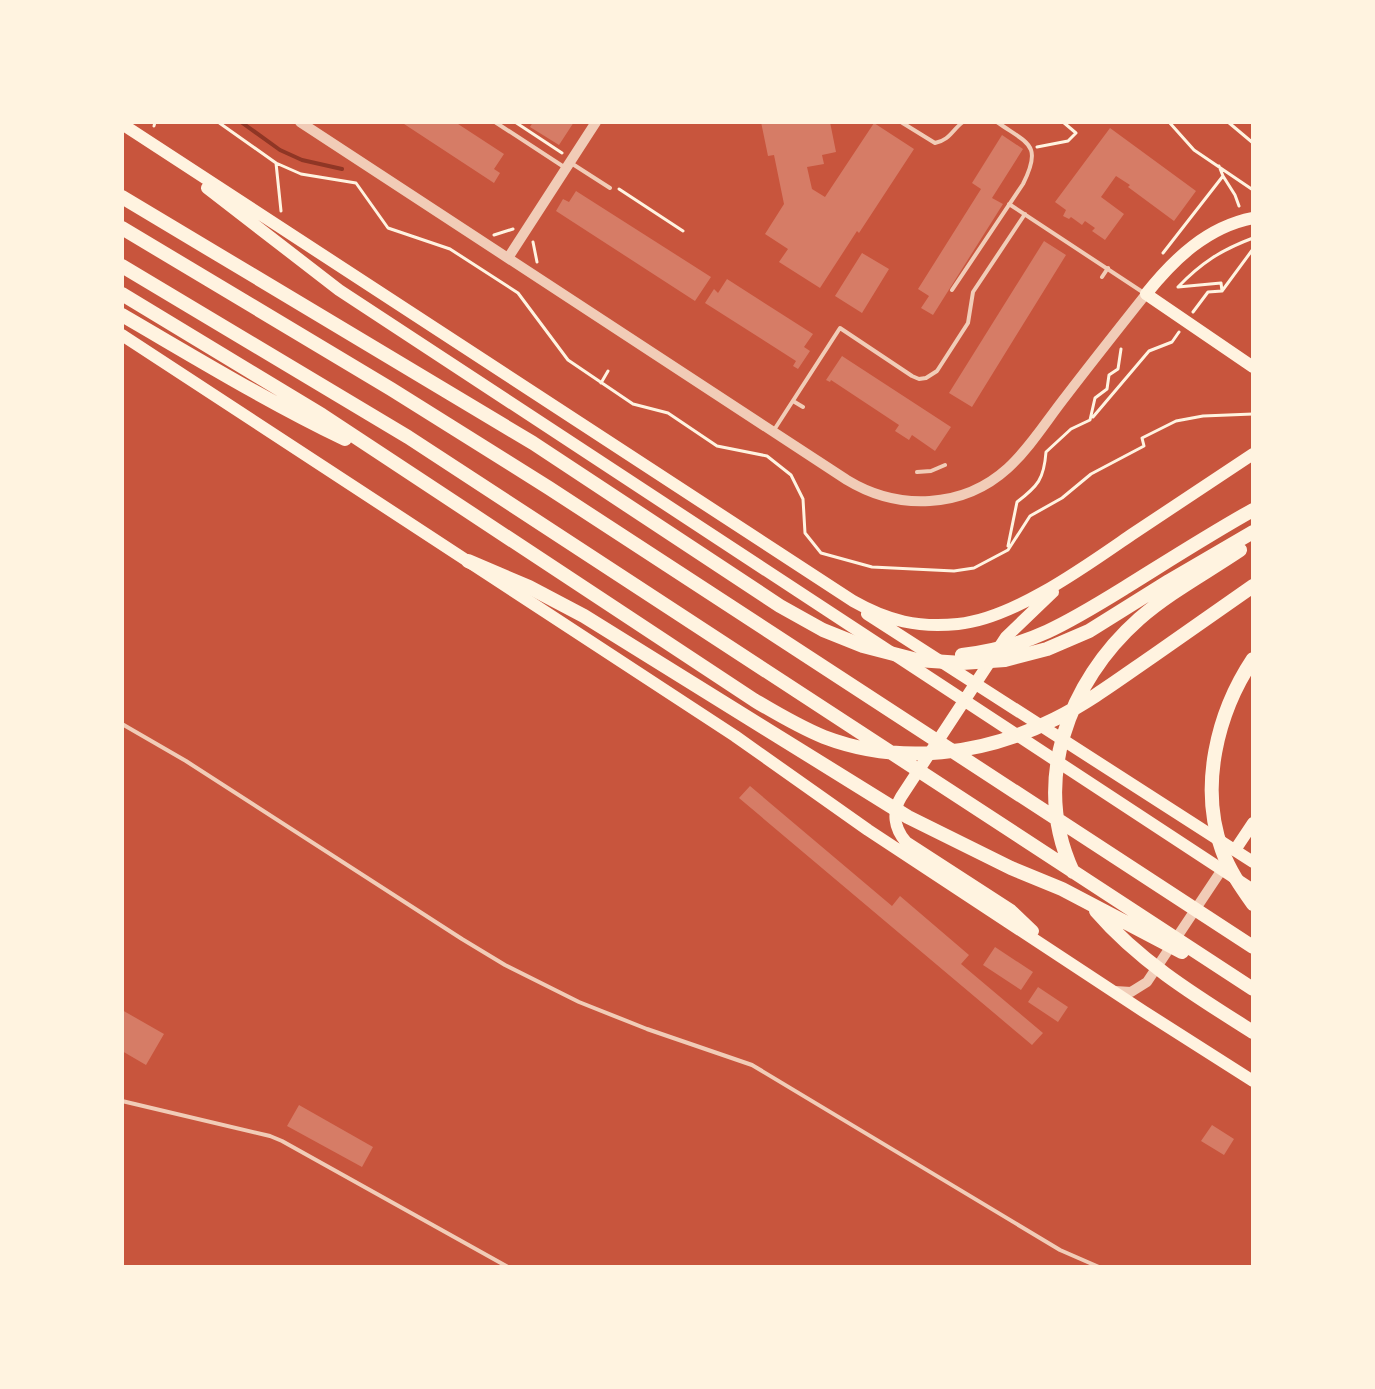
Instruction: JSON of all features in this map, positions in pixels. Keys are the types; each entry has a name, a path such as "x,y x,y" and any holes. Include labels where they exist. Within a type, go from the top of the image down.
{"highway":[{"path":"122,197 533,443 791,612 843,639 882,651 917,660 962,663 1005,660 1047,649 1089,631 1253,532"},
{"path":"122,228 379,381 549,488 1253,947"},
{"path":"122,266 408,437 1253,990"},
{"path":"122,294 392,461 754,700 802,727 852,745 901,754 951,752 1018,735 1055,719 1100,693 1253,586"},
{"path":"122,315 298,417 392,461"},
{"path":"882,651 964,655 1023,643 1082,614 1253,510"},
{"path":"1253,540 1246,551 1178,590 1140,618 1092,672 1067,721 1055,786 1064,846 1075,876 1092,906 1122,940 1155,967 1253,1032"},
{"path":"468,561 529,587 584,616 908,817 1011,868 1062,889 1253,990"},
{"path":"1253,659 1227,708 1215,755 1212,790 1215,826 1221,848 1229,867 1253,904"}],"main road":[{"path":"122,124 875,614 916,624 961,624 987,618 1031,598 1097,559"},
{"path":"179,161 208,189 339,290 1253,890"},
{"path":"1253,218 1222,227 1187,250 1146,294 1253,367"},
{"path":"122,335 735,736 868,830 1253,1081"},
{"path":"1062,957 1011,910 906,842 894,814 895,807 1006,637 1049,595 1097,559 1253,454"},
{"path":"853,601 872,619 971,689 1253,862"},
{"path":"1235,850 1253,823"}],"street":[{"path":"300,122 857,486 887,498 928,502 948,499 970,492 1001,474 1019,456 1146,294"},
{"path":"508,258 596,122"},
{"path":"1113,990 1123,993 1139,989 1154,974 1235,850"}],"lane":[{"path":"495,122 610,188"},
{"path":"901,122 935,143 944,141 963,122"},
{"path":"952,290 1032,166 1033,155 1029,145 997,122"},
{"path":"1009,204 1146,294"},
{"path":"773,432 840,328 912,376 926,378 937,371 968,323 973,292 1025,214"},
{"path":"1102,277 1108,268"},
{"path":"793,401 803,407"},
{"path":"917,472 931,471 945,465"},
{"path":"122,724 186,761 505,965 602,1011 752,1065 1060,1250 1099,1267"},
{"path":"122,1101 282,1141 508,1267"}],"path":[{"path":"218,122 276,163 301,174 356,183 388,228 450,249 518,293 568,360 633,404 668,413 717,446 767,456 791,475 803,499 805,533 821,553 872,567 954,571 974,568 1008,550 1030,516 1062,498 1091,474 1144,446 1142,438 1176,421 1203,416 1253,414"},
{"path":"1030,148 1068,141 1076,133 1063,122"},
{"path":"1169,122 1194,150 1253,190"},
{"path":"1228,122 1253,143"},
{"path":"276,163 281,211"},
{"path":"1219,166 1239,206"},
{"path":"1159,258 1223,176"},
{"path":"1222,291 1221,283 1178,287 1195,269 1217,254 1253,238"},
{"path":"1199,303 1208,292 1222,291 1253,249"},
{"path":"518,293 523,286"},
{"path":"1008,550 1017,502 1036,487 1044,469 1046,452 1071,429 1090,420 1149,351 1172,342"},
{"path":"1090,420 1095,398 1107,389 1109,375 1118,369 1121,349"},
{"path":"601,383 608,371"},
{"path":"767,456 772,449"},
{"path":"816,560 821,553"}],"building":[{"path":"401,122 455,122 504,154 494,169 500,173 494,183"},
{"path":"533,122 574,122 559,145 530,127"},
{"path":"761,122 830,122 836,152 822,155 824,164 807,167 812,189 825,197 874,123 914,149 820,288 779,262 788,249 765,234 784,204 774,155 768,156"},
{"path":"1110,128 1196,191 1174,221 1116,176 1101,197 1124,214 1105,240 1092,231 1095,228 1085,221 1082,225 1071,217 1063,216 1066,210 1055,202"},
{"path":"1002,135 1023,149 992,198 1003,204 933,315 921,308 929,296 918,289 981,189 972,183"},
{"path":"576,191 711,277 695,301 556,211 563,199 569,202"},
{"path":"1044,241 1066,255 972,407 949,393"},
{"path":"862,253 889,269 862,313 835,296"},
{"path":"727,279 813,334 804,347 810,351 798,369 793,366 796,361 705,303 714,289 718,293"},
{"path":"842,356 951,427 935,451 912,435 909,440 895,431 899,425 831,380 826,380"},
{"path":"750,786 892,906 900,896 969,955 961,964 1043,1033 1032,1045 739,798"},
{"path":"995,947 1033,972 1021,990 983,965"},
{"path":"1038,987 1068,1007 1058,1022 1028,1002"},
{"path":"122,1010 164,1034 146,1065 122,1051"},
{"path":"299,1105 373,1147 362,1167 287,1126"},
{"path":"1212,1125 1234,1139 1224,1155 1201,1141"}],"waterway":[{"path":"241,122 280,150 302,160 342,169"}]}
